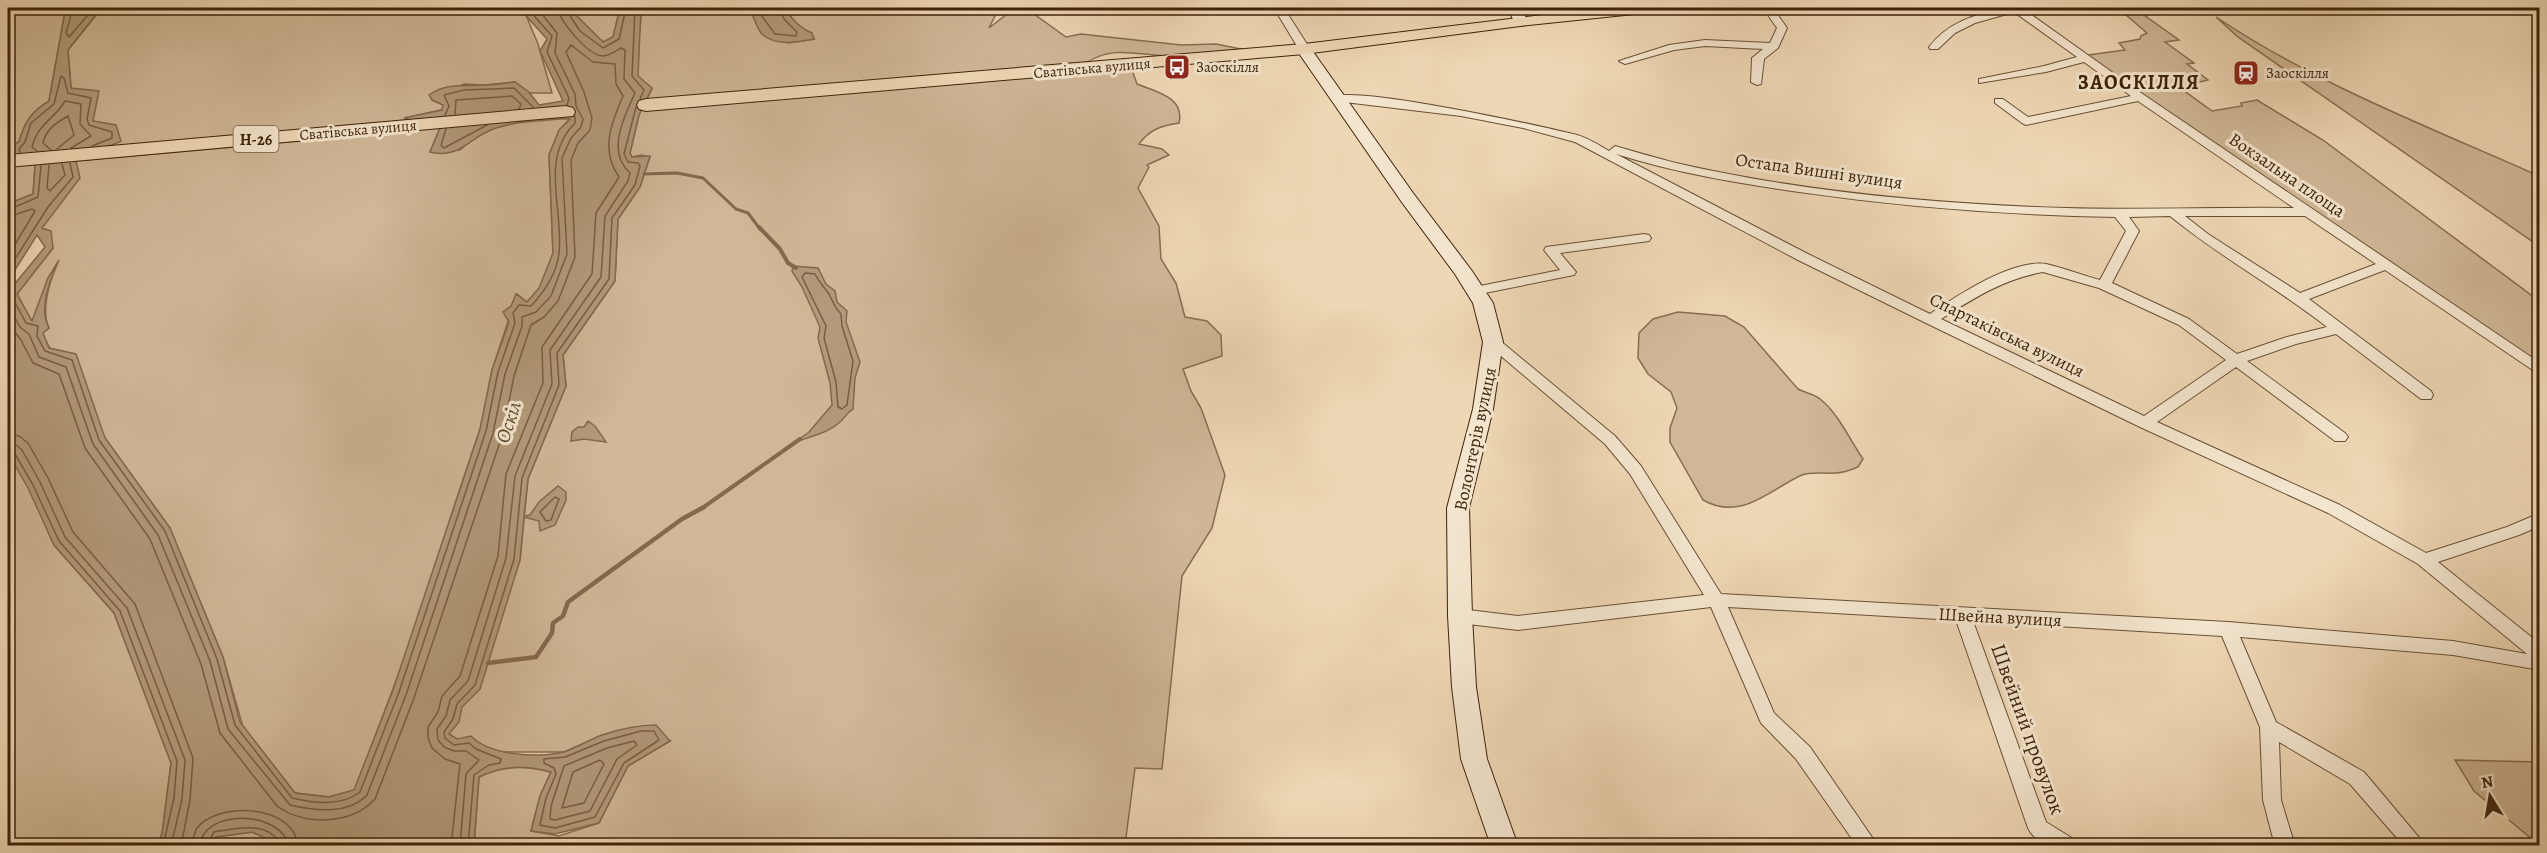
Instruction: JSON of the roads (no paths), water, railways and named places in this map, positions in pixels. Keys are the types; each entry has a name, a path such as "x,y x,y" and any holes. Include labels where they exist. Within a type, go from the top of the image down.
{"main road":[{"name":"Сватівська вулиця","path":"646,105 1304,49 1518,14 1644,8"},
{"name":"Сватівська вулиця","path":"8,161 566,112"}],"street":[{"path":"1279,8 1304,49"},
{"path":"1757,82 1758,58 1774,46 1782,28 1768,8"},
{"path":"1934,47 1945,33 1979,16 2017,8"},
{"name":"Вокзальна площа","path":"2017,8 2140,98 2540,370"},
{"path":"1625,61 1673,47 1705,44 1774,46"},
{"name":"Волонтерів вулиця","path":"1304,49 1336,98 1475,291 1482,303 1493,342 1484,409 1458,508 1460,616 1464,687 1474,759 1505,846"},
{"path":"1983,81 2046,69 2084,58"},
{"name":"Остапа Вишні вулиця","path":"1336,98 1417,105 1507,120 1650,161 1739,179 1846,196 1948,206 2119,213 2305,212"},
{"path":"1999,101 2026,121 2140,98"},
{"name":"Спартаківська вулиця","path":"1576,138 1803,257 1931,320 2145,423 2334,509 2424,560 2540,654"},
{"path":"2171,211 2203,237 2299,298 2336,329 2426,395"},
{"path":"2104,285 2133,231 2119,213"},
{"path":"1475,291 1569,272 1551,250 1644,238"},
{"path":"2299,298 2387,265"},
{"path":"1931,320 1977,289 2019,272 2043,268 2104,285 2184,322 2238,359 2340,436"},
{"path":"2145,423 2238,359 2292,340 2336,329"},
{"path":"1493,342 1610,440 1636,470 1716,600 1767,718 1803,753 1869,846"},
{"path":"2424,560 2513,531 2540,519"},
{"name":"Швейна вулиця","path":"1460,616 1518,623 1716,600 2228,629 2453,648 2540,663"},
{"name":"Швейний провулок","path":"1962,615 2038,828 2068,846"},
{"path":"2228,629 2268,727 2272,800 2285,846"},
{"path":"2268,727 2357,778 2417,846"}],"water":[{"name":"Оскіл","path":"69,8 101,8 68,50 71,88 99,91 93,121 116,125 121,141 76,161 80,178 42,228 51,231 53,248 17,294 32,321 48,278 59,260 46,294 45,311 49,328 43,333 49,348 76,354 105,438 170,528 223,657 240,722 295,793 329,797 354,790 393,690 480,429 492,370 509,322 503,312 511,306 516,294 527,302 539,288 553,253 549,155 559,130 570,119 542,119 496,128 457,150 440,154 430,152 440,128 404,118 442,110 443,105 432,100 429,95 443,88 456,86 515,82 529,92 539,105 563,101 540,51 547,39 519,8 569,8 603,42 613,37 620,8 641,8 638,76 652,88 639,115 630,153 632,157 650,156 640,187 618,219 615,281 563,355 566,386 528,479 524,516 530,515 539,502 558,486 566,492 566,500 555,525 540,531 539,521 524,517 520,560 480,689 462,707 459,722 449,734 457,739 471,736 490,748 515,754 541,755 564,752 616,731 656,725 670,741 628,766 599,823 555,834 531,831 540,796 551,772 514,767 479,777 474,845 281,845 252,832 216,837 212,845 156,845 162,834 171,763 114,613 54,545 28,488 8,453 8,292 45,247 37,235 8,281 8,237 11,229 8,229 8,204 33,194 35,165 8,155 8,147 19,142 29,118 49,101 64,17"},
{"path":"749,8 785,8 796,22 812,33 814,39 774,41 762,34"},
{"path":"793,266 818,268 826,284 835,291 837,302 847,311 846,322 860,362 855,378 853,409 830,429 795,442 809,432 832,405 830,383 818,338 820,327 792,271"},
{"path":"588,421 595,426 606,442 584,439 571,441 572,432 578,427 584,427"}],"waterway":[{"path":"644,174 677,173 703,178 736,209 748,213 760,229"},
{"path":"759,227 780,249 788,263 796,268"},
{"path":"703,507 800,439"},
{"path":"488,663 536,657 552,633 553,623 563,616 568,602 682,519 703,507"}],"place":[{"name":"Заоскілля","path":"1177,67"},
{"name":"Заоскiлля","path":"2246,73"}],"district":[{"name":"ЗАОСКIЛЛЯ","path":"2139,82"}]}
